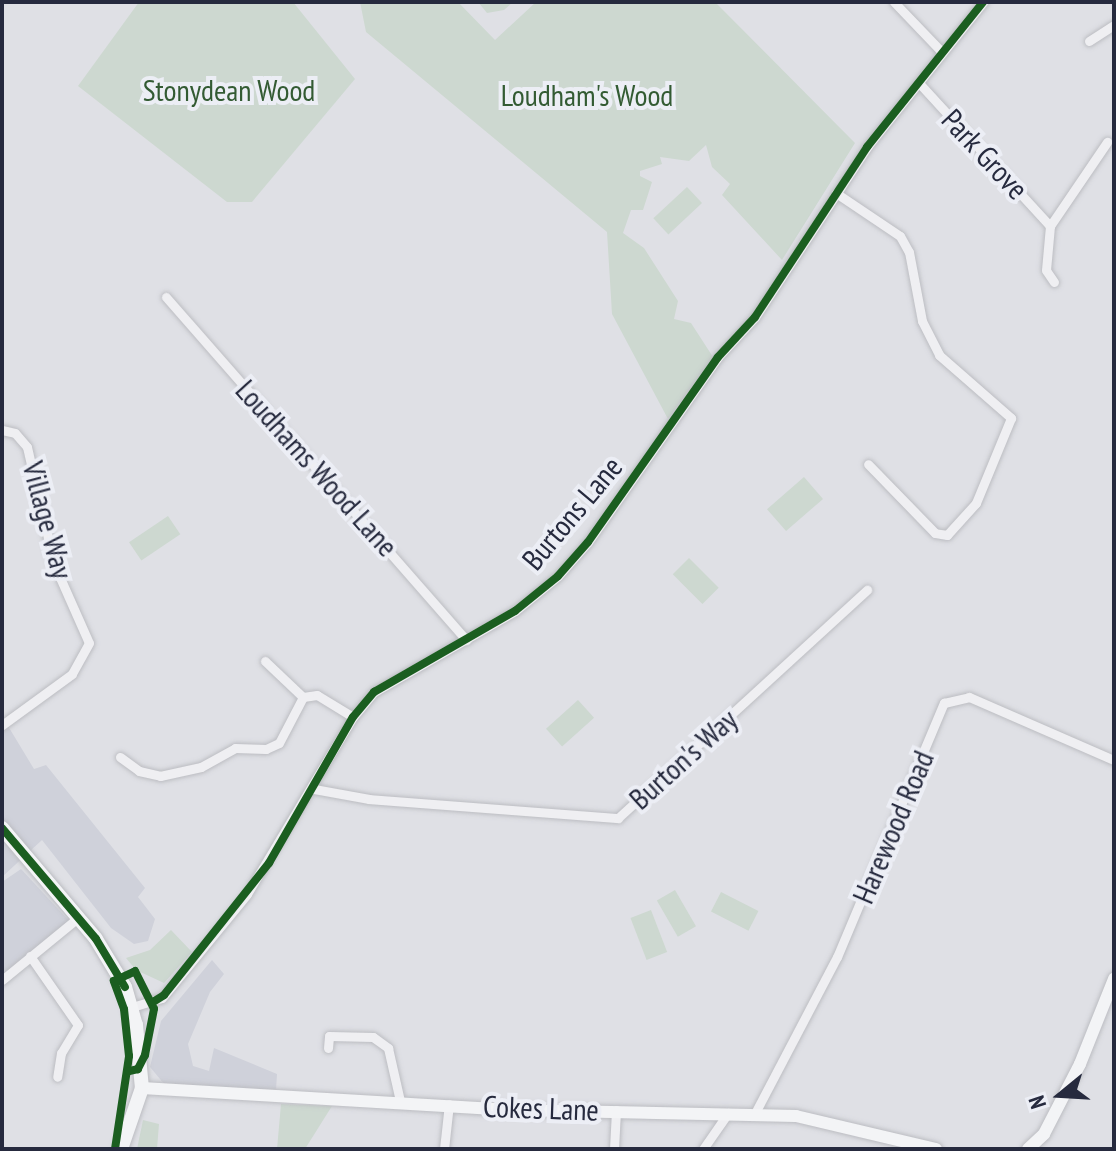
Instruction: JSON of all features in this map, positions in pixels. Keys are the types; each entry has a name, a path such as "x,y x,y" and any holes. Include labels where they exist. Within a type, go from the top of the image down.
{"main road":[{"path":"2,828 79,917 113,963 132,1007 142,1088 121,1149"},
{"path":"1035,1147 1080,1064 1114,979"},
{"name":"Cokes Lane","path":"142,1088 449,1104 796,1116 936,1149"}],"street":[{"path":"894,2 942,52"},
{"name":"Burtons Lane","path":"132,1007 164,995 269,863 353,717 395,678 515,611 558,576 588,542 718,357 755,317 836,193 983,2"},
{"path":"1089,41 1114,25"},
{"name":"Park Grove","path":"919,83 1050,226"},
{"name":"Park Grove","path":"1054,282 1046,270 1050,226 1107,142"},
{"path":"836,193 900,236 909,252 922,321 939,355 1011,418"},
{"name":"Loudhams Wood Lane","path":"166,297 466,640"},
{"path":"868,464 935,533 947,535 976,503 1011,418 1022,412"},
{"name":"Village Way","path":"2,430 15,433 27,447 54,564 89,643 72,674 2,725"},
{"name":"Burton's Way","path":"314,789 369,799 618,818 867,590"},
{"path":"265,661 303,697"},
{"path":"303,697 317,695 353,717"},
{"path":"120,757 139,771 160,776 201,767 235,748 266,749 279,743 303,697"},
{"name":"Harewood Road","path":"755,1113 837,957 944,703 969,697 1114,760"},
{"path":"2,980 79,917"},
{"path":"30,956 78,1025 61,1053 57,1077"},
{"path":"326,1025 328,1048"},
{"path":"329,1036 373,1037 388,1048 400,1101"},
{"path":"444,1149 449,1104"},
{"path":"614,1149 616,1110"},
{"path":"703,1149 728,1113"}],"shaded area":[{"path":"8,726 34,769 46,765 145,888 138,897 155,919 148,941 134,944 111,928 42,840 2,877 2,728"},
{"path":"21,869 72,924 2,975 2,882"},
{"path":"212,960 224,974 210,992 188,1044 193,1066 209,1071 214,1048 277,1074 276,1090 165,1085 150,1067 161,1021"}],"green space":[{"name":"Stonydean Wood","path":"139,2 293,2 355,79 252,202 227,202 78,86"},
{"name":"Loudham's Wood","path":"360,2 458,2 495,40 536,2 715,2 855,143 782,260 722,195 730,184 712,167 706,145 689,161 660,157 662,164 640,171 640,176 652,182 643,210 631,210 623,233 644,248 678,301 674,319 691,323 713,357 668,419 612,314 607,232 366,32"},
{"path":"478,2 513,2 504,10 487,13"},
{"path":"687,187 702,203 668,234 653,218"},
{"path":"804,477 823,499 786,531 767,509"},
{"path":"168,516 180,534 141,561 129,542"},
{"path":"689,558 719,588 702,604 673,574"},
{"path":"578,700 594,718 562,747 546,729"},
{"path":"675,890 696,926 678,937 657,900"},
{"path":"721,892 758,911 748,931 711,912"},
{"path":"651,910 667,952 647,960 630,918"},
{"path":"171,930 192,952 164,983 136,970 126,958 150,950"},
{"path":"281,1104 332,1106 305,1149 277,1149"},
{"path":"143,1120 159,1124 157,1149 137,1149"}],"cycle path":[{"path":"153,1002 164,995 269,863 353,717 374,692 515,611 558,576 588,542 718,357 755,317 867,147 983,2"},
{"path":"2,828 96,939 125,987"},
{"path":"115,1149 129,1056 124,1009 114,981 135,971 154,1009 145,1055 138,1069 129,1071"}]}
